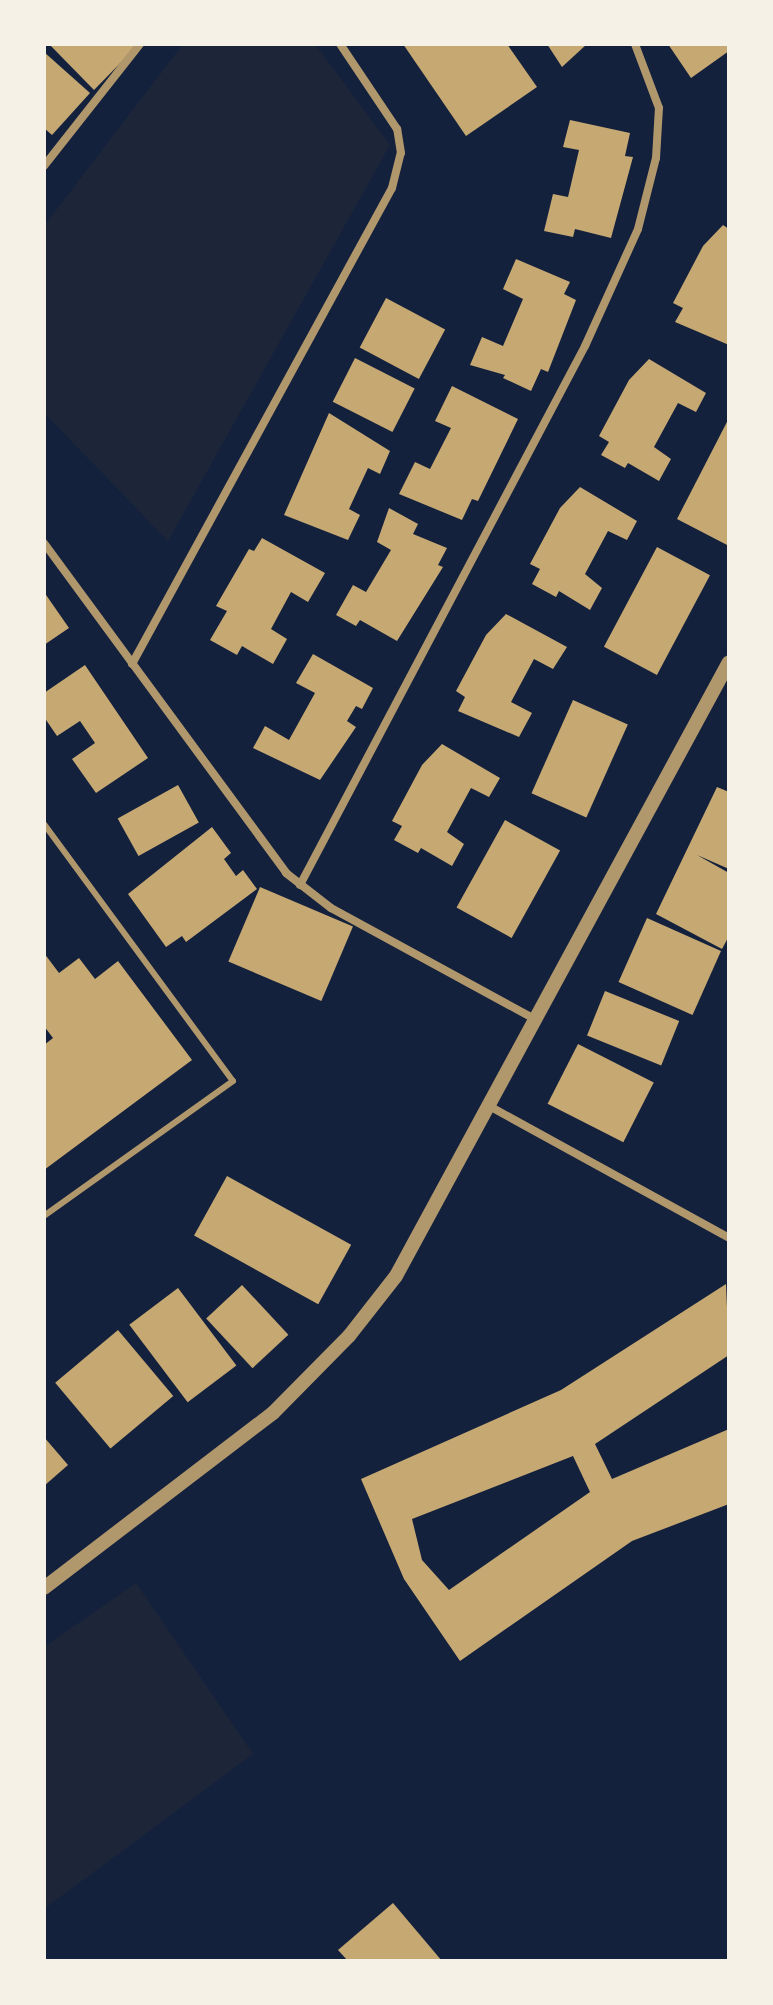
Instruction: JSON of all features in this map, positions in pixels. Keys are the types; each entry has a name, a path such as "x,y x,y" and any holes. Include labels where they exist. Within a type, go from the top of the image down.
{"street":[{"path":"44,166 140,44"},
{"path":"132,664 392,188 401,153 397,129 340,44"},
{"path":"300,885 585,346 638,229 656,158 659,108 635,44"},
{"path":"44,543 258,838 300,885 331,908 538,1021"},
{"path":"44,1588 273,1413 349,1336 396,1276 538,1021 729,662"},
{"path":"491,1107 729,1238"}],"lane":[{"path":"44,824 233,1081 44,1216"}],"shaded area":[{"path":"183,44 315,44 390,145 168,541 44,413 44,226"},
{"path":"136,1583 253,1754 44,1909 44,1647"}],"building":[{"path":"49,44 137,44 138,45 94,90"},
{"path":"403,44 507,44 537,87 466,136"},
{"path":"547,44 587,44 562,67"},
{"path":"668,44 729,44 729,51 691,78"},
{"path":"44,52 90,93 52,135 44,128"},
{"path":"570,120 630,133 625,156 633,157 611,238 575,229 573,237 544,231 553,194 568,197 579,150 563,147"},
{"path":"723,225 729,229 729,345 675,322 683,308 673,303 703,246"},
{"path":"516,259 570,282 564,294 576,300 548,372 541,369 531,391 503,378 505,375 470,365 482,337 503,346 523,299 503,289"},
{"path":"386,298 445,329 419,379 360,347"},
{"path":"355,358 415,388 392,432 333,402"},
{"path":"649,359 706,393 696,412 678,403 654,447 671,459 659,481 628,463 625,468 601,455 609,442 599,436 629,380"},
{"path":"452,386 518,419 478,501 472,499 462,520 399,494 415,462 430,469 451,428 435,421"},
{"path":"329,413 390,451 380,474 368,468 349,509 360,515 348,540 284,515"},
{"path":"729,418 729,546 677,519"},
{"path":"580,487 637,521 627,540 608,531 585,574 602,588 590,610 559,591 556,597 532,584 540,569 530,564 560,508"},
{"path":"389,508 418,524 413,534 447,548 438,565 443,567 397,641 360,620 356,626 336,615 353,585 366,592 391,550 377,542"},
{"path":"262,538 325,573 308,602 291,592 271,629 287,639 273,664 242,646 237,655 210,640 227,611 216,606 249,549 254,551"},
{"path":"657,547 710,575 657,675 604,647"},
{"path":"44,592 69,628 44,645"},
{"path":"506,614 567,647 553,669 534,659 511,702 532,713 519,737 458,711 465,697 456,691 486,635"},
{"path":"313,654 373,688 362,709 356,706 347,721 356,727 320,780 253,748 265,726 289,740 315,693 296,683"},
{"path":"85,665 148,758 96,793 72,759 95,743 80,721 57,736 44,717 44,693"},
{"path":"573,700 628,724 586,818 532,793"},
{"path":"442,744 500,778 489,797 471,788 447,832 464,844 452,866 421,848 418,853 394,840 402,826 392,821 422,765"},
{"path":"178,785 199,823 138,856 118,818"},
{"path":"717,787 729,792 729,869 697,855 729,873 729,936 722,949 656,914"},
{"path":"505,820 560,851 512,938 457,907"},
{"path":"212,827 231,853 224,859 236,876 243,870 257,889 186,942 182,936 166,947 128,894"},
{"path":"260,887 353,926 321,1001 228,962"},
{"path":"647,918 721,951 693,1015 619,982"},
{"path":"44,953 59,973 79,958 95,979 118,961 192,1060 44,1170 44,1045 53,1038 44,1026"},
{"path":"605,991 679,1021 661,1065 587,1036"},
{"path":"578,1044 654,1083 623,1142 548,1104"},
{"path":"227,1176 351,1245 318,1304 194,1235"},
{"path":"726,1284 729,1355 595,1444 612,1479 729,1429 729,1504 632,1541 460,1661 404,1579 361,1479 561,1390","holes":["573,1456 590,1492 449,1590 422,1560 412,1519"]},
{"path":"242,1285 288,1335 253,1368 206,1318"},
{"path":"178,1288 236,1365 188,1402 129,1325"},
{"path":"118,1330 173,1396 110,1449 55,1383"},
{"path":"44,1437 68,1465 44,1486"},
{"path":"393,1903 442,1961 348,1961 338,1950"}]}
